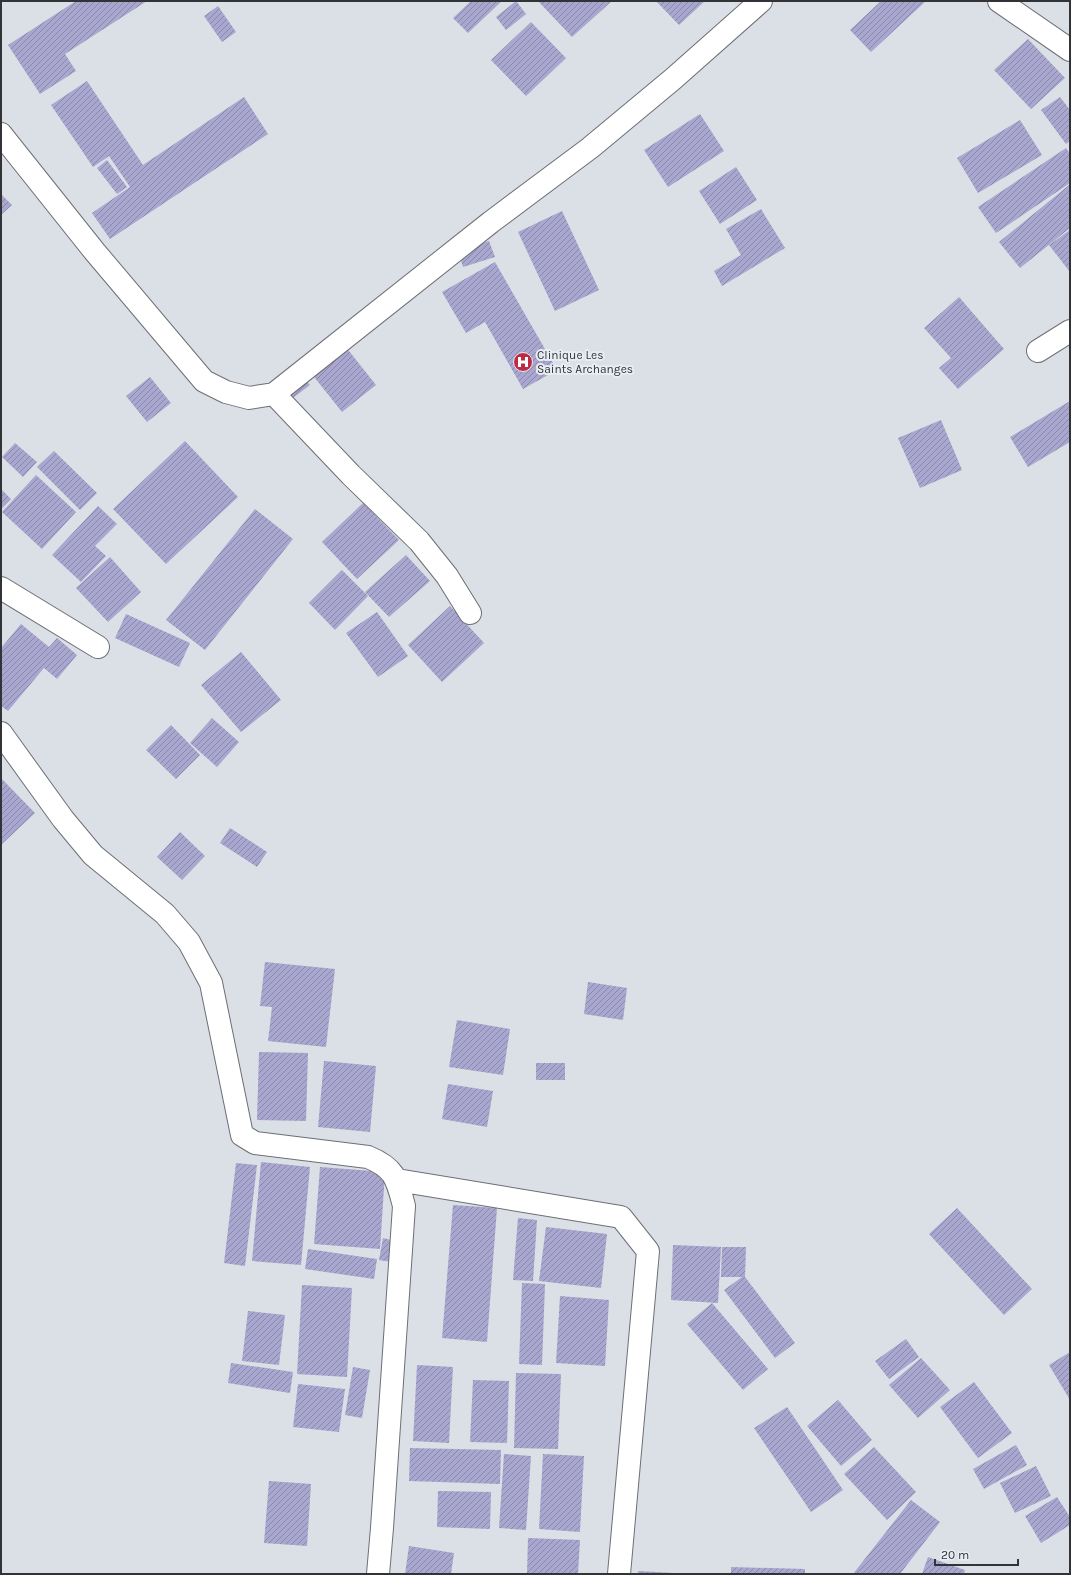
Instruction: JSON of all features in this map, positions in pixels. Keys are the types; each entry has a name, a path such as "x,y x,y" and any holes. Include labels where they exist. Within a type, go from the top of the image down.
{"street":[{"path":"1,134 95,252 204,381 226,392 249,398 274,394 491,222 590,148 673,79 761,1"},
{"path":"1000,1 1070,50"},
{"path":"1038,351 1070,331"},
{"path":"274,394 351,475 418,541 448,576 470,613"},
{"path":"1,588 98,647"},
{"path":"1,733 63,819 92,855 165,914 189,942 210,983 242,1135 255,1143 368,1157 383,1163 397,1180 404,1206 378,1574"},
{"path":"397,1180 621,1217 648,1251 619,1574"}],"building":[{"path":"76,1 147,1 65,54 76,71 40,94 8,45"},
{"path":"471,1 502,1 468,33 453,18"},
{"path":"516,1 526,14 506,30 496,17"},
{"path":"538,1 612,1 572,37"},
{"path":"656,1 705,1 679,25"},
{"path":"881,1 926,1 871,52 850,30"},
{"path":"218,6 236,32 222,42 204,16"},
{"path":"531,22 566,58 526,96 491,60"},
{"path":"1028,39 1065,78 1031,109 994,70"},
{"path":"87,81 143,165 244,97 268,134 110,239 92,213 130,187 109,156 93,167 51,105"},
{"path":"1060,97 1070,110 1070,141 1066,144 1041,110"},
{"path":"700,114 724,151 668,187 644,150"},
{"path":"1020,120 1042,155 978,193 957,158"},
{"path":"1066,148 1070,154 1070,183 996,233 978,207"},
{"path":"107,160 127,187 117,194 97,168"},
{"path":"736,167 757,200 720,224 699,191"},
{"path":"1069,185 1070,228 1020,268 999,242"},
{"path":"1,194 12,205 1,215"},
{"path":"761,209 785,248 722,286 714,271 741,255 726,229"},
{"path":"562,211 599,290 555,311 518,232"},
{"path":"1070,230 1070,272 1049,245"},
{"path":"489,241 495,257 463,267 458,251"},
{"path":"495,262 557,370 523,389 485,322 466,333 442,292"},
{"path":"959,297 1004,349 958,389 939,368 951,358 924,328"},
{"path":"345,346 376,385 342,412 311,373"},
{"path":"299,371 310,385 293,398 282,384"},
{"path":"150,377 171,403 147,422 126,396"},
{"path":"1070,401 1070,442 1028,467 1010,437"},
{"path":"941,420 962,470 920,488 898,438"},
{"path":"185,441 238,497 166,564 113,509"},
{"path":"15,443 37,462 23,477 2,457"},
{"path":"54,451 97,493 80,510 37,467"},
{"path":"36,475 76,512 42,549 2,512"},
{"path":"1,489 11,499 1,509"},
{"path":"363,503 399,540 357,579 322,542"},
{"path":"98,506 117,524 95,546 106,556 81,582 52,555"},
{"path":"255,509 293,539 205,650 166,620"},
{"path":"406,555 430,581 389,617 365,592"},
{"path":"110,557 141,592 108,622 76,588"},
{"path":"342,570 368,596 335,630 309,603"},
{"path":"450,606 484,643 442,682 408,645"},
{"path":"377,612 408,656 378,677 346,633"},
{"path":"126,614 190,643 179,667 115,638"},
{"path":"21,624 49,647 57,638 77,655 57,679 44,668 8,711 1,706 1,648"},
{"path":"241,652 281,700 241,732 201,685"},
{"path":"212,718 239,742 217,767 190,743"},
{"path":"171,725 200,755 176,779 146,750"},
{"path":"1,778 35,813 1,845"},
{"path":"230,828 267,852 257,867 220,843"},
{"path":"180,832 205,856 182,880 157,857"},
{"path":"265,962 335,969 326,1047 268,1041 272,1007 260,1006"},
{"path":"588,982 627,988 623,1020 584,1014"},
{"path":"457,1020 510,1029 503,1075 449,1067"},
{"path":"259,1052 308,1053 306,1121 257,1120"},
{"path":"324,1061 376,1066 370,1132 318,1127"},
{"path":"536,1063 565,1063 565,1080 536,1080"},
{"path":"448,1084 493,1091 487,1127 442,1119"},
{"path":"261,1162 310,1167 301,1265 252,1261"},
{"path":"236,1163 257,1165 245,1266 224,1263"},
{"path":"320,1167 385,1172 380,1249 314,1244"},
{"path":"453,1205 497,1208 487,1342 442,1338"},
{"path":"957,1208 1032,1289 1004,1315 929,1234"},
{"path":"518,1218 537,1220 533,1281 513,1280"},
{"path":"546,1227 607,1234 601,1288 539,1281"},
{"path":"383,1238 395,1241 391,1262 379,1260"},
{"path":"673,1245 721,1247 718,1303 671,1300"},
{"path":"722,1247 746,1247 745,1277 795,1343 775,1358 724,1290 742,1277 721,1277"},
{"path":"308,1249 377,1259 374,1279 305,1269"},
{"path":"522,1283 545,1284 542,1365 519,1364"},
{"path":"302,1285 352,1288 347,1377 297,1374"},
{"path":"560,1296 609,1300 605,1366 556,1363"},
{"path":"712,1303 768,1369 743,1390 687,1324"},
{"path":"248,1311 285,1315 279,1365 242,1361"},
{"path":"906,1339 919,1357 889,1379 875,1361"},
{"path":"1070,1352 1070,1400 1049,1365"},
{"path":"921,1358 950,1390 918,1418 889,1385"},
{"path":"231,1363 293,1372 290,1393 228,1383"},
{"path":"417,1365 453,1367 449,1443 413,1441"},
{"path":"353,1367 370,1370 362,1418 345,1415"},
{"path":"516,1373 561,1374 558,1449 514,1448"},
{"path":"473,1380 509,1381 507,1443 470,1442"},
{"path":"974,1382 1012,1433 978,1458 940,1407"},
{"path":"298,1384 345,1389 339,1432 293,1427"},
{"path":"838,1400 872,1440 841,1466 807,1426"},
{"path":"787,1407 843,1490 811,1512 754,1428"},
{"path":"1016,1445 1027,1465 984,1489 973,1469"},
{"path":"874,1447 916,1492 887,1520 844,1474"},
{"path":"410,1448 501,1450 500,1484 409,1481"},
{"path":"504,1454 531,1456 526,1530 499,1528"},
{"path":"543,1454 584,1456 580,1532 539,1529"},
{"path":"1036,1466 1051,1496 1015,1513 1000,1483"},
{"path":"269,1481 311,1484 307,1546 264,1543"},
{"path":"438,1491 491,1492 490,1529 437,1527"},
{"path":"1057,1497 1070,1517 1070,1525 1041,1543 1025,1516"},
{"path":"911,1500 940,1522 900,1574 853,1574"},
{"path":"528,1538 580,1540 578,1574 527,1574"},
{"path":"409,1546 454,1553 451,1574 405,1574"},
{"path":"928,1557 965,1570 964,1574 922,1574"},
{"path":"731,1567 805,1569 805,1574 731,1574"},
{"path":"638,1571 674,1573 674,1574 638,1574"}],"place":[{"name":"Clinique Les Saints Archanges","path":"523,362"}]}
